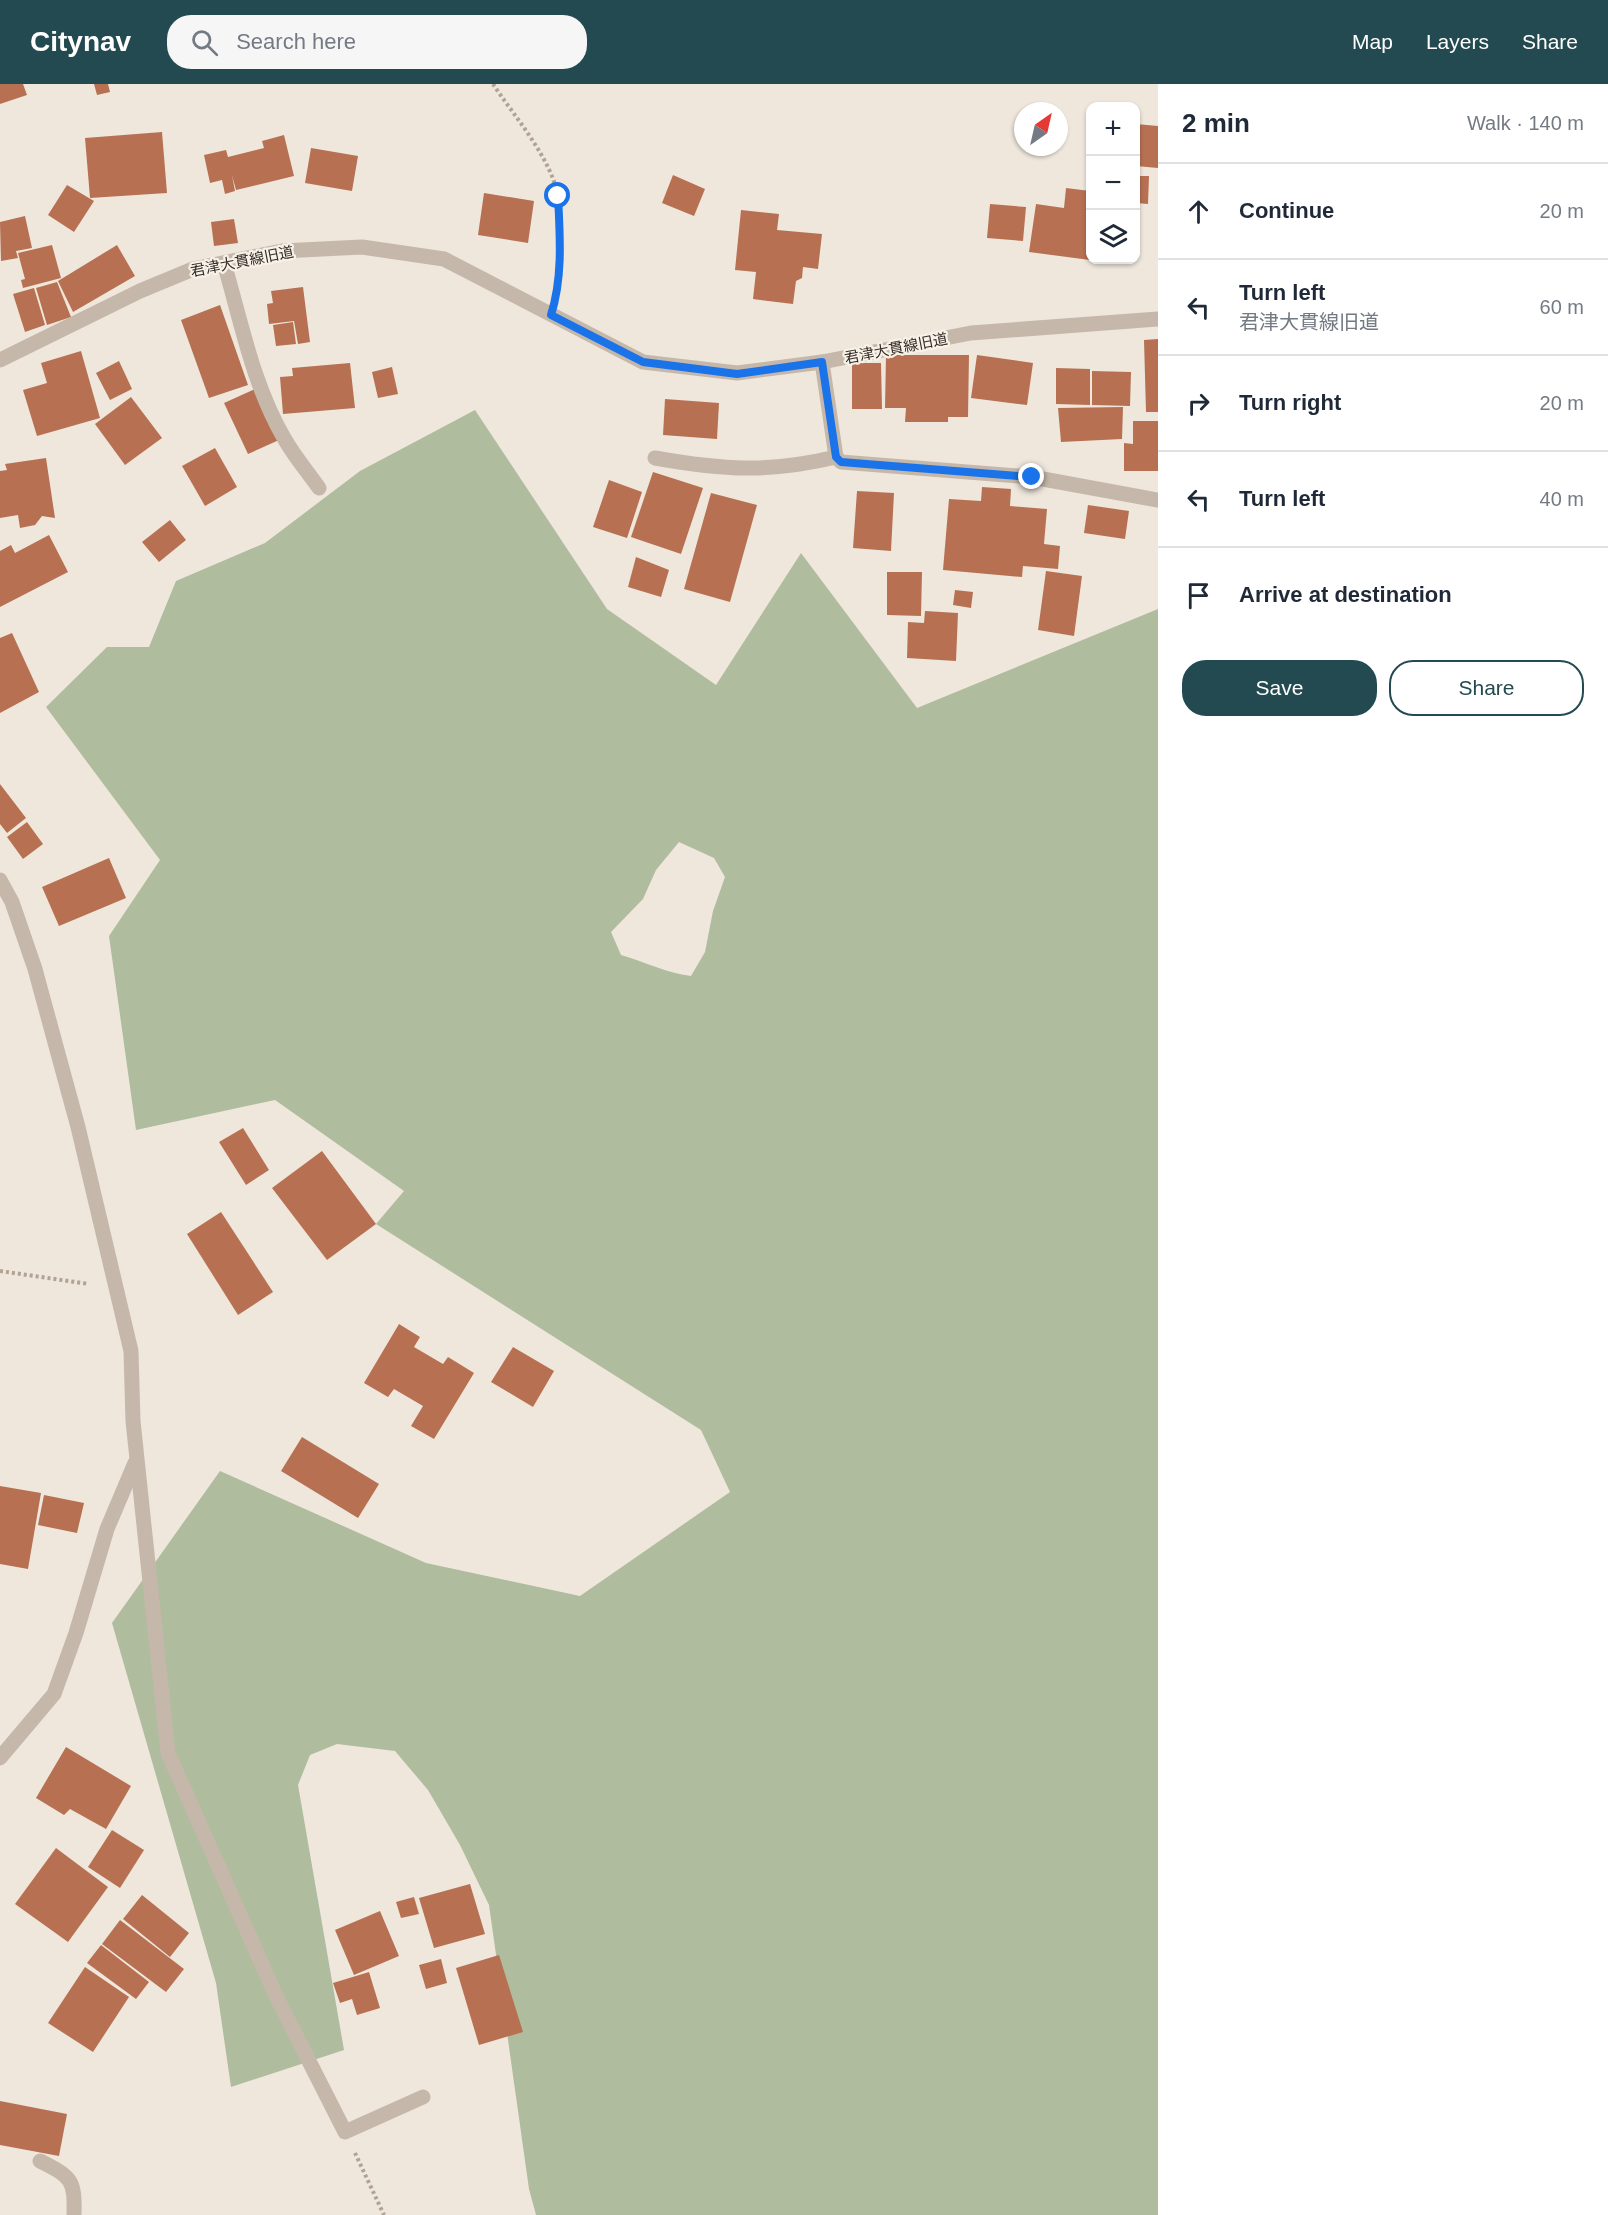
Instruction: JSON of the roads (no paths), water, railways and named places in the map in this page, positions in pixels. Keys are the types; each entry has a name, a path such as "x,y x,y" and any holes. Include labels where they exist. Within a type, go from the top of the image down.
{"street":[{"name":"君津大貫線旧道","path":"0,360 141,291 193,269 282,251 362,246 444,259 643,362 737,374 822,362 971,333 1158,319"},
{"path":"224,263 258,381 284,439 319,488"},
{"path":"822,362 836,457"},
{"path":"655,458 711,468 757,470 784,468 836,457 851,464 1032,477 1158,500"},
{"path":"0,880 12,902 35,969 78,1127 131,1351 136,1460 168,1754 277,1998 345,2132 423,2097"},
{"path":"0,1758 54,1694 76,1633 106,1529 136,1460"},
{"path":"40,2161 59,2170 70,2180 75,2189 74,2215"}]}
